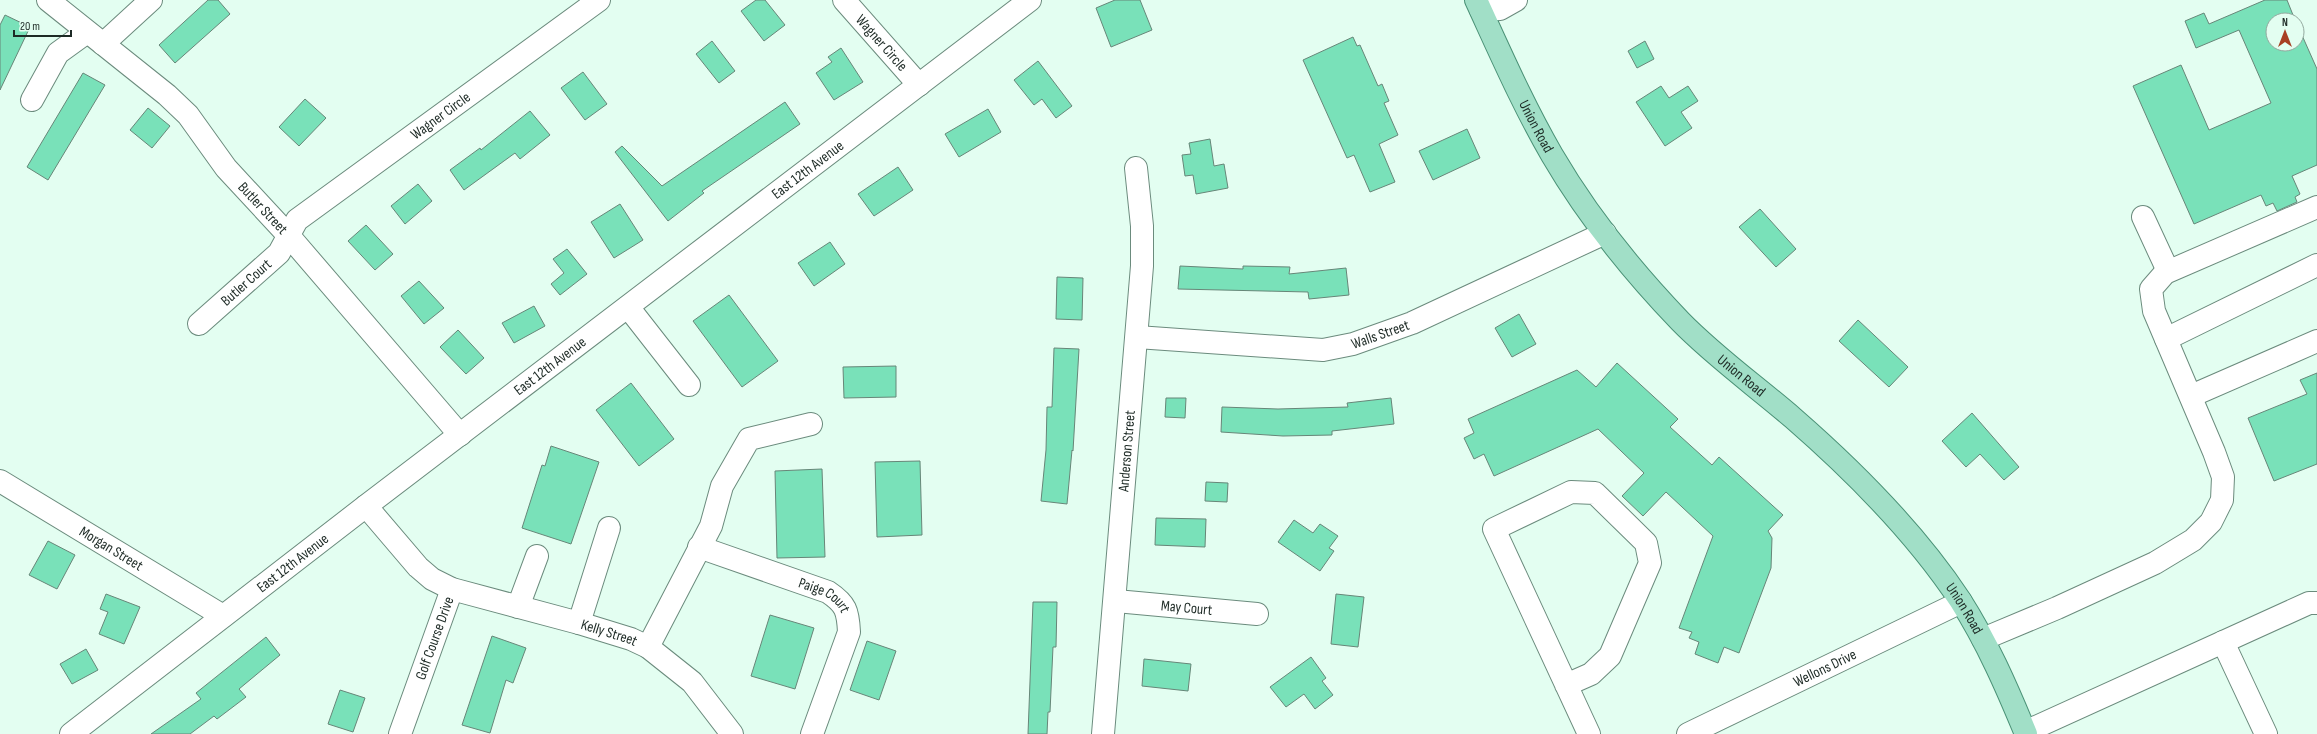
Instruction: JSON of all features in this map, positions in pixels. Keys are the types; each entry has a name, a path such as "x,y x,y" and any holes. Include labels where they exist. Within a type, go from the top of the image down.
{"main road":[{"name":"Union Road","path":"1480,3 1529,114 1563,172 1605,233 1681,322 1840,461 1894,516 1923,550 1961,602 1983,639 2025,733"}],"street":[{"name":"Butler Street","path":"48,0 167,95 188,115 226,168 289,236 460,435"},
{"path":"32,100 58,53 95,38 151,0"},
{"name":"Wagner Circle","path":"289,236 297,220 598,0"},
{"name":"Wagner Circle","path":"844,0 919,85"},
{"name":"East 12th Avenue","path":"71,734 366,506 1030,0"},
{"path":"1480,3 1500,9 1516,0"},
{"name":"Anderson Street","path":"1104,734 1142,266 1142,226 1136,168"},
{"path":"1983,639 2057,608 2155,562 2193,540 2211,522 2222,500 2223,477 2214,452 2154,311 2151,289 2168,271 2317,207"},
{"path":"2143,216 2168,271"},
{"name":"Walls Street","path":"1137,337 1323,350 1353,344 1412,323 1605,233"},
{"name":"Butler Court","path":"199,324 279,253 289,236"},
{"path":"2166,339 2317,265"},
{"path":"628,307 689,385"},
{"path":"2190,396 2317,341"},
{"path":"648,648 711,526 722,486 749,440 811,424"},
{"name":"Morgan Street","path":"0,481 223,616"},
{"path":"1566,685 1591,674 1610,656 1650,563 1646,543 1595,493 1571,492 1494,529 1566,685 1589,734"},
{"name":"Golf Course Drive","path":"366,506 418,567 432,579 452,588 400,734"},
{"path":"579,623 609,528"},
{"name":"Paige Court","path":"699,547 828,592 841,601 848,614 849,632 812,734"},
{"path":"518,607 537,556"},
{"name":"Kelly Street","path":"452,588 631,639 648,648 692,682 732,734"},
{"name":"May Court","path":"1116,601 1257,614"},
{"name":"Wellons Drive","path":"1700,731 1961,602"},
{"path":"2025,733 2309,603 2317,603"},
{"path":"2223,642 2266,734"}],"building":[{"path":"208,0 218,0 230,14 175,63 159,45"},
{"path":"756,0 765,0 785,25 764,41 741,11"},
{"path":"1115,0 1140,0 1152,30 1111,47 1096,8"},
{"path":"2265,0 2287,0 2292,12 2265,12 2265,52 2305,52 2305,42 2317,69 2317,165 2292,176 2300,194 2295,197 2297,202 2277,211 2273,203 2266,206 2261,195 2194,224 2133,86 2181,65 2209,130 2271,103 2239,30 2196,48 2185,21 2204,13 2209,24"},
{"path":"5,15 30,27 0,90 0,25"},
{"path":"1353,37 1357,46 1360,45 1378,86 1382,84 1389,101 1384,103 1398,135 1379,144 1395,182 1370,192 1354,155 1347,158 1303,60"},
{"path":"712,41 735,71 719,83 696,54"},
{"path":"1645,41 1654,59 1637,68 1628,51"},
{"path":"841,48 863,82 834,100 816,73 832,62 828,57"},
{"path":"1038,61 1072,106 1056,118 1042,99 1034,105 1014,80"},
{"path":"583,72 607,104 585,120 561,88"},
{"path":"83,73 105,85 48,180 27,167"},
{"path":"1661,86 1669,98 1688,86 1698,101 1681,112 1692,128 1665,146 1636,102"},
{"path":"305,99 326,118 299,146 279,127"},
{"path":"785,102 800,124 702,191 704,193 668,221 615,152 622,146 662,186"},
{"path":"148,108 170,126 152,148 130,130"},
{"path":"988,109 1001,132 959,157 945,134"},
{"path":"530,111 550,135 520,159 515,153 464,190 450,170 480,148 481,150"},
{"path":"1467,129 1480,158 1433,180 1419,151"},
{"path":"1210,139 1214,166 1224,164 1228,188 1196,194 1193,175 1185,176 1182,155 1191,154 1189,143"},
{"path":"898,167 913,190 874,216 858,194"},
{"path":"418,184 432,201 405,224 391,206"},
{"path":"620,204 643,240 614,258 591,222"},
{"path":"1760,209 1796,249 1776,267 1739,227"},
{"path":"366,225 393,254 375,270 348,241"},
{"path":"830,242 845,264 814,286 798,263"},
{"path":"567,249 587,274 560,295 551,284 564,273 553,259"},
{"path":"1180,266 1243,269 1243,266 1290,267 1289,274 1346,268 1349,295 1309,299 1308,292 1178,289"},
{"path":"1057,277 1083,278 1082,320 1056,319"},
{"path":"419,281 444,308 424,324 401,296"},
{"path":"729,295 778,361 742,387 693,321"},
{"path":"534,306 545,326 514,343 502,323"},
{"path":"1519,314 1536,344 1512,357 1495,328"},
{"path":"1858,320 1908,367 1889,387 1839,341"},
{"path":"458,330 484,358 466,374 440,347"},
{"path":"1054,348 1079,349 1073,451 1072,450 1067,504 1041,501 1046,450 1047,407 1052,407"},
{"path":"1617,363 1678,419 1670,427 1712,465 1719,457 1783,515 1768,531 1772,538 1771,568 1739,653 1724,647 1718,663 1695,654 1699,642 1689,638 1692,632 1679,628 1713,536 1666,492 1643,516 1622,496 1644,473 1598,429 1494,476 1484,454 1474,459 1464,438 1474,433 1468,419 1577,370 1596,387"},
{"path":"896,366 896,397 844,398 843,367"},
{"path":"2317,373 2317,464 2274,481 2248,418 2307,394 2300,380"},
{"path":"631,383 674,439 639,466 596,410"},
{"path":"1166,398 1186,398 1185,418 1165,417"},
{"path":"1391,398 1394,424 1332,431 1332,435 1283,436 1221,432 1222,407 1278,409 1348,407 1347,403"},
{"path":"1972,413 2019,467 2004,480 1980,454 1966,467 1942,441"},
{"path":"551,446 599,462 571,544 522,528 542,465 545,466"},
{"path":"920,461 922,535 877,537 875,462"},
{"path":"822,469 825,557 777,558 775,471"},
{"path":"1206,482 1228,483 1227,502 1205,501"},
{"path":"1156,518 1206,519 1205,547 1155,545"},
{"path":"1294,520 1313,533 1320,524 1338,536 1329,548 1334,551 1320,571 1278,542"},
{"path":"48,541 75,555 57,589 29,575"},
{"path":"106,594 140,607 124,644 99,634 108,612 100,609"},
{"path":"1336,594 1364,597 1358,647 1331,644"},
{"path":"1033,602 1057,602 1056,647 1053,647 1050,712 1048,712 1047,734 1028,734"},
{"path":"770,615 814,628 795,689 751,676"},
{"path":"492,636 526,648 513,683 506,680 490,733 462,725"},
{"path":"266,637 280,655 239,689 246,697 217,719 214,716 190,734 151,734 201,699 196,693"},
{"path":"867,641 896,651 879,700 850,690"},
{"path":"86,649 98,670 72,684 60,664"},
{"path":"1311,657 1326,678 1322,681 1333,695 1315,709 1304,694 1286,707 1270,687"},
{"path":"1144,659 1191,664 1188,691 1142,686"},
{"path":"340,690 365,698 353,732 328,724"}]}
